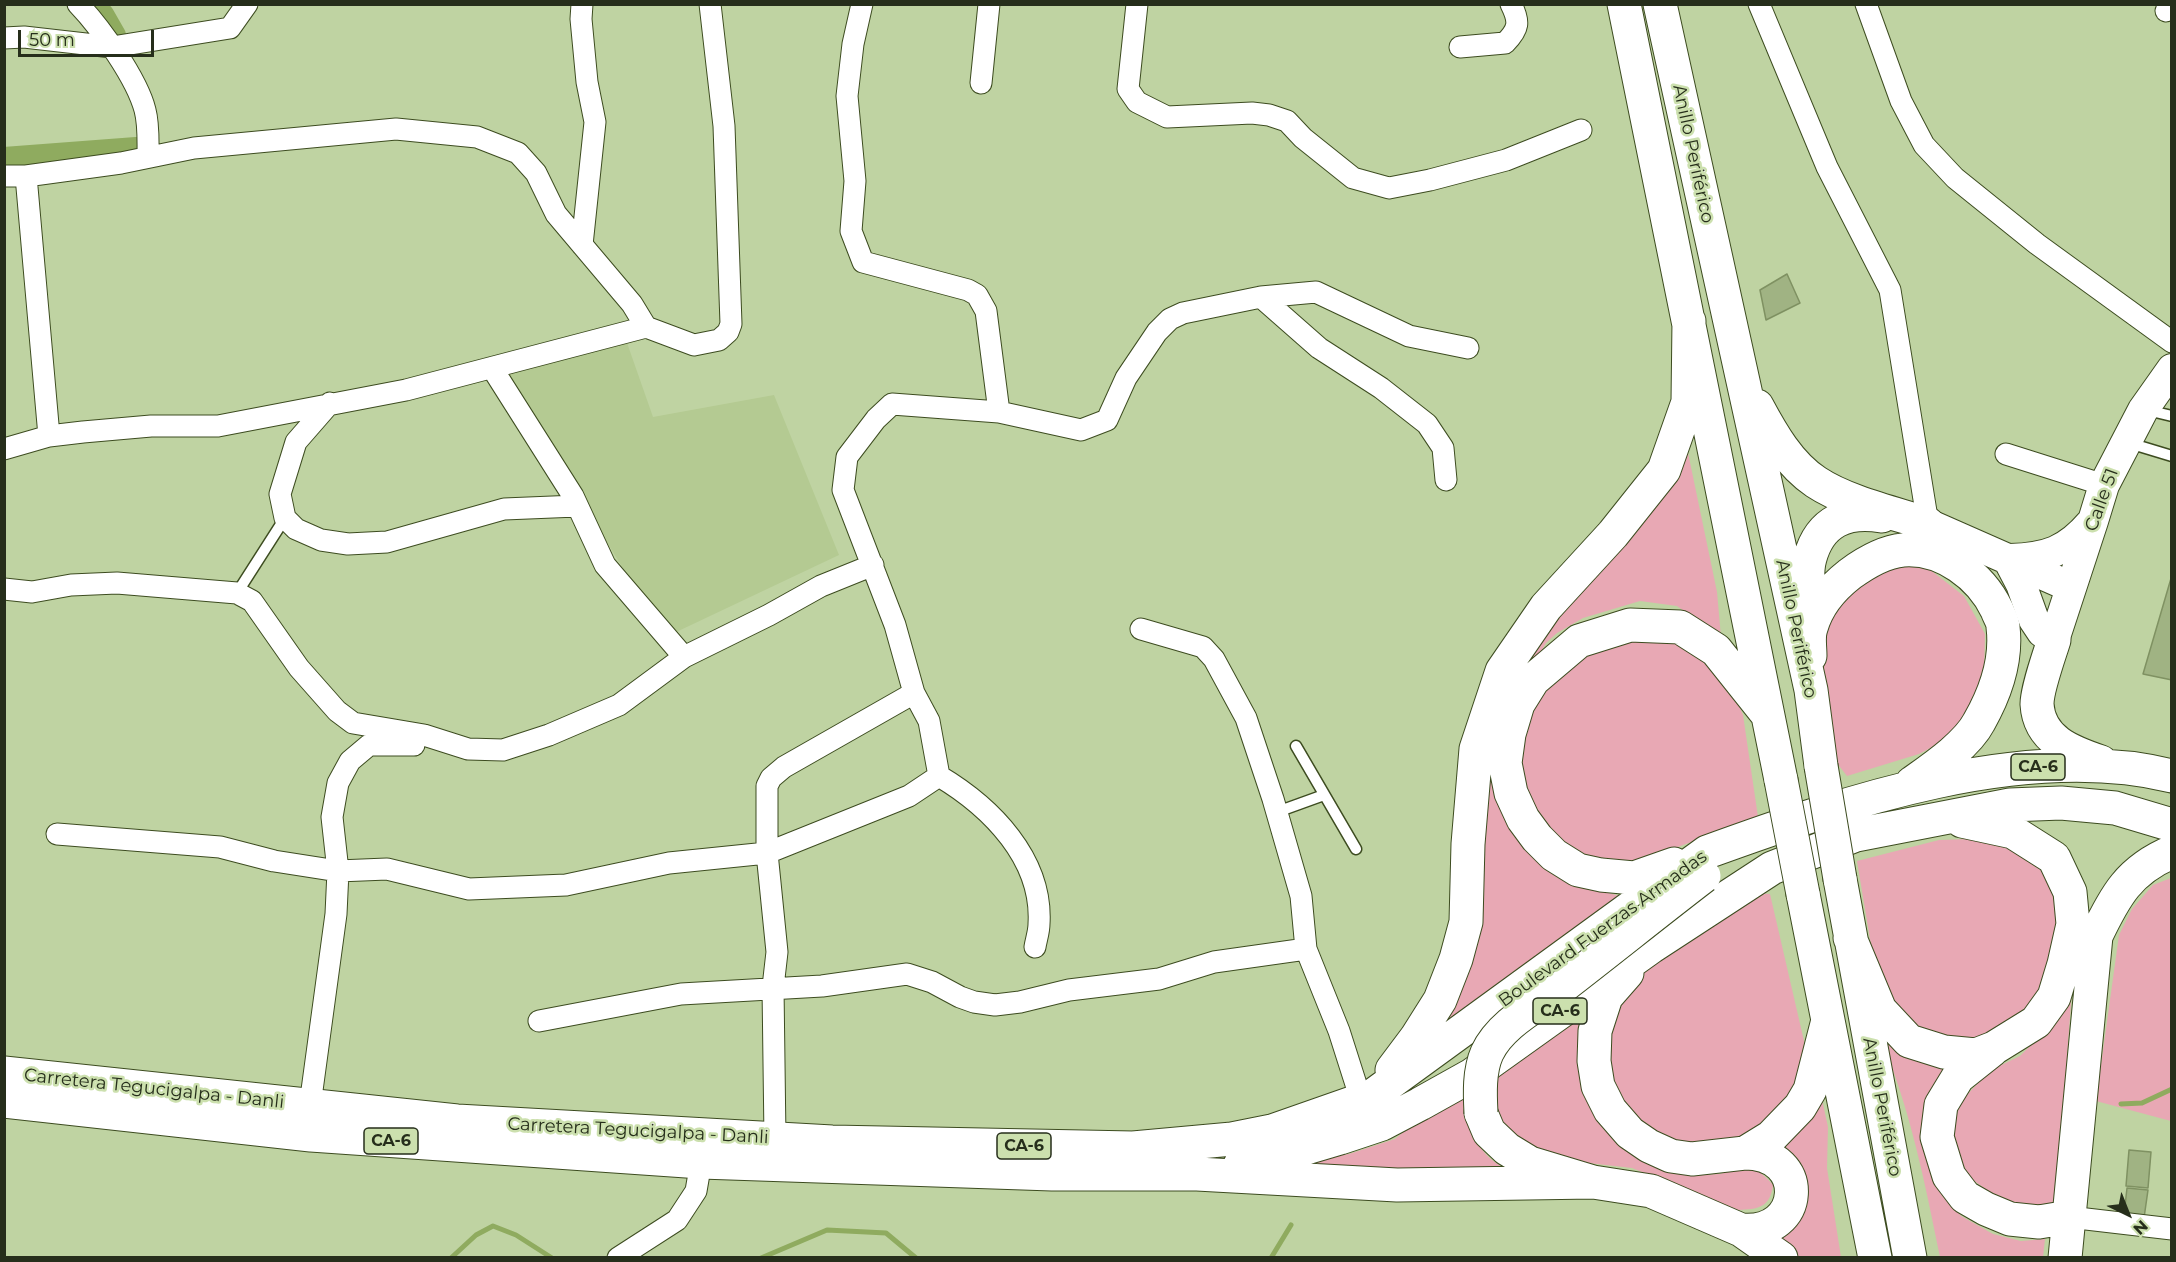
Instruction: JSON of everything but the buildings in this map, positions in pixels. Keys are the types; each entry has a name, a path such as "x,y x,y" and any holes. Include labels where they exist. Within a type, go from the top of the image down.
{"highway":[{"name":"Anillo Periférico","path":"1624,4 1770,717 1875,1257"},
{"name":"Anillo Periférico","path":"1660,4 1811,690 1821,766 1850,938 1910,1257"},
{"path":"1367,1098 1416,1038 1440,1000 1456,959 1466,922 1468,844 1476,749 1502,671 1546,607 1613,534 1664,470 1688,402 1689,321"},
{"path":"1742,378 1774,438 1796,464 1815,481 1836,493 1928,524"},
{"path":"1811,690 1809,560 1815,545 1826,530 1841,517 1857,514 1928,524"},
{"path":"1810,630 1821,606 1834,587 1867,561 1902,550 1922,551 1961,567 1978,581 1992,599 2003,625 2004,650 1996,687 1978,725 1946,759 1905,788"},
{"path":"1706,864 1634,878 1600,875 1578,870 1554,855 1523,819 1511,793 1505,763 1509,734 1518,704 1533,680 1579,641 1630,625 1680,627 1716,650 1770,717"},
{"path":"2054,640 2037,702 2041,722 2052,739 2075,753 2111,765"},
{"name":"CA-6","path":"1706,864 1765,831 1905,788 2014,768 2111,765 2172,776"},
{"name":"CA-6","path":"1197,1174 1275,1157 1340,1138 1391,1119 1472,1075 1651,947 1772,868 1856,835 2010,805 2061,803 2115,808 2172,825"},
{"path":"1912,825 1963,821 2013,832 2054,858 2070,892 2073,924 2054,997 2036,1022 1994,1048 1958,1077 1941,1105 1937,1137 1949,1176 1965,1197 2010,1219 2038,1222 2069,1217"},
{"path":"2065,1257 2096,936 2111,905 2130,879 2151,861 2172,852"},
{"path":"1706,864 1561,987 1517,1019 1497,1038 1487,1054 1482,1072 1481,1113 1489,1132 1507,1149 1530,1163 1593,1182 1651,1191 1695,1209 1748,1244 1781,1257"},
{"name":"Boulevard Fuerzas Armadas","path":"1272,1131 1367,1098 1706,864"},
{"path":"1850,938 1880,1010 1909,1041 1944,1052 1976,1055 1994,1048"},
{"path":"1651,947 1606,998 1595,1031 1594,1061 1598,1086 1610,1110 1630,1133 1649,1146 1671,1156 1692,1159 1759,1153 1772,1158 1783,1167 1790,1180 1792,1194 1788,1208 1780,1220 1769,1228 1755,1232 1748,1244"},
{"path":"1745,1153 1771,1137 1800,1107 1810,1090 1828,1020"},
{"name":"Carretera Tegucigalpa - Danli","path":"4,1073 311,1120 701,1162 1052,1174 1197,1174"},
{"name":"Carretera Tegucigalpa - Danli","path":"4,1101 311,1120 457,1121 832,1142 1132,1148 1232,1139 1272,1131"},
{"path":"1197,1174 1397,1185 1593,1182"}],"street":[{"path":"78,4 94,21 112,47 140,94 146,112 148,157"},
{"path":"4,39 24,37 112,47 230,28 247,4"},
{"path":"582,4 581,19 587,82 595,122 582,245"},
{"path":"4,449 49,436 151,426 218,426 406,390 646,327 694,345 719,340 728,332 731,324 724,126 710,4"},
{"path":"862,4 853,44 847,96 855,181 851,231 863,262 968,290 977,295 986,311 999,412"},
{"path":"981,83 989,4"},
{"path":"1137,4 1128,88 1137,102 1167,117 1252,113 1269,115 1287,121 1303,138 1353,178 1389,188 1430,180 1506,160 1581,130"},
{"path":"1460,47 1505,43 1515,33 1518,18 1511,4"},
{"path":"1759,4 1827,167 1890,290 1928,524 2071,587"},
{"path":"1866,4 1900,101 1924,144 1955,178 2037,244 2172,342"},
{"path":"4,176 26,176 194,148 396,129 477,137 518,153 536,173 556,214 632,304 646,327"},
{"path":"26,176 49,436"},
{"path":"1035,947 1039,925 1038,902 1028,867 1012,839 993,818 954,785 939,776 929,722 914,693 895,625 843,490 847,457 876,419 892,404 999,412 1081,430 1107,420 1126,378 1157,332 1170,319 1183,313 1261,297 1316,292 1409,336 1468,348"},
{"path":"1261,297 1319,348 1381,388 1427,424 1443,448 1446,480"},
{"path":"492,368 577,506 605,565 684,657"},
{"name":"Calle 51","path":"2054,640 2104,485 2126,442 2157,413 2172,369"},
{"path":"330,403 296,442 280,494 285,518 296,529 321,540 348,543 387,542 504,509 577,506"},
{"path":"2006,454 2104,485"},
{"path":"2008,559 2032,559 2056,553 2077,540 2094,521"},
{"path":"2008,559 2021,584 2034,620 2042,632 2054,640"},
{"path":"4,589 32,592 71,585 117,584 237,593 252,600 300,668 337,711 353,723 424,735 468,749 503,750 549,735 619,705 684,657 821,586 873,565"},
{"path":"1142,629 1203,647 1214,659 1246,718 1277,812 1301,896 1306,949 1367,1098"},
{"path":"775,1139 773,987 777,952 767,853 767,786 771,778 784,767 914,693"},
{"path":"311,1120 336,914 338,871 332,817 338,783 350,761 369,745 417,745 444,741"},
{"path":"57,834 220,847 274,861 338,871 387,869 469,889 566,885 669,863 767,853 909,796 939,776"},
{"path":"539,1021 681,994 822,986 907,974 932,982 974,1002 995,1005 1020,1002 1070,990 1159,979 1214,962 1306,949"},
{"path":"618,1257 677,1220 696,1191 701,1162"},
{"path":"2069,1217 2172,1229"}],"lane":[{"path":"2126,442 2172,456"},
{"path":"237,593 285,518"},
{"path":"1296,746 1356,849"},
{"path":"1277,812 1324,795"}],"shaded area":[{"path":"626,340 653,417 774,395 839,555 672,634 624,570 505,375"},
{"path":"1687,448 1717,592 1721,637 1677,606 1640,601 1583,618 1557,633 1546,643 1501,720 1495,761 1499,801 1524,847 1566,882 1624,897 1427,1044 1449,1001 1465,953 1475,909 1480,793 1486,741 1492,714 1516,675 1570,603 1656,504"},
{"path":"1893,563 1929,569 1964,596 1985,634 1984,676 1975,709 1951,737 1919,754 1847,776 1833,758 1821,639 1831,601"},
{"path":"1621,635 1683,641 1728,680 1743,715 1758,817 1627,866 1555,849 1523,799 1521,768 1527,718 1561,665"},
{"path":"1970,839 2024,850 2049,873 2060,911 2044,984 2032,1008 1977,1041 1920,1031 1894,1008 1877,981 1857,861 1939,840"},
{"path":"2171,878 2171,1121 2096,1101 2119,935 2132,909 2153,885"},
{"path":"1754,893 1770,894 1804,1041 1803,1075 1761,1135 1678,1149 1632,1120 1604,1062 1609,1019 1644,970"},
{"path":"2072,990 2056,1204 2029,1208 2001,1200 1970,1178 1954,1147 1953,1120 1965,1097 1989,1071 2020,1056 2047,1029"},
{"path":"1600,992 1580,1069 1690,1174 1719,1174 1748,1168 1766,1177 1773,1185 1766,1203 1757,1208 1738,1210 1632,1168 1562,1160 1500,1135 1486,1078"},
{"path":"1880,1037 1961,1063 1938,1188 1961,1216 1993,1234 2021,1241 2045,1239 2043,1257 1940,1257 1908,1118"},
{"path":"1464,1091 1468,1123 1483,1151 1499,1165 1530,1180 1283,1164 1349,1154 1395,1139 1414,1123"},
{"path":"1821,1095 1828,1127 1827,1168 1841,1257 1795,1257 1774,1236 1789,1228 1800,1217 1806,1203 1806,1194 1799,1177 1778,1153"}],"waterway":[{"path":"93,4 104,14 116,35"},
{"path":"4,157 136,147"},
{"path":"2121,1104 2142,1103 2172,1089"},
{"path":"1271,1258 1291,1225"},
{"path":"451,1258 476,1235 493,1226 516,1235 552,1258"},
{"path":"761,1258 827,1230 886,1233 916,1258"}]}
